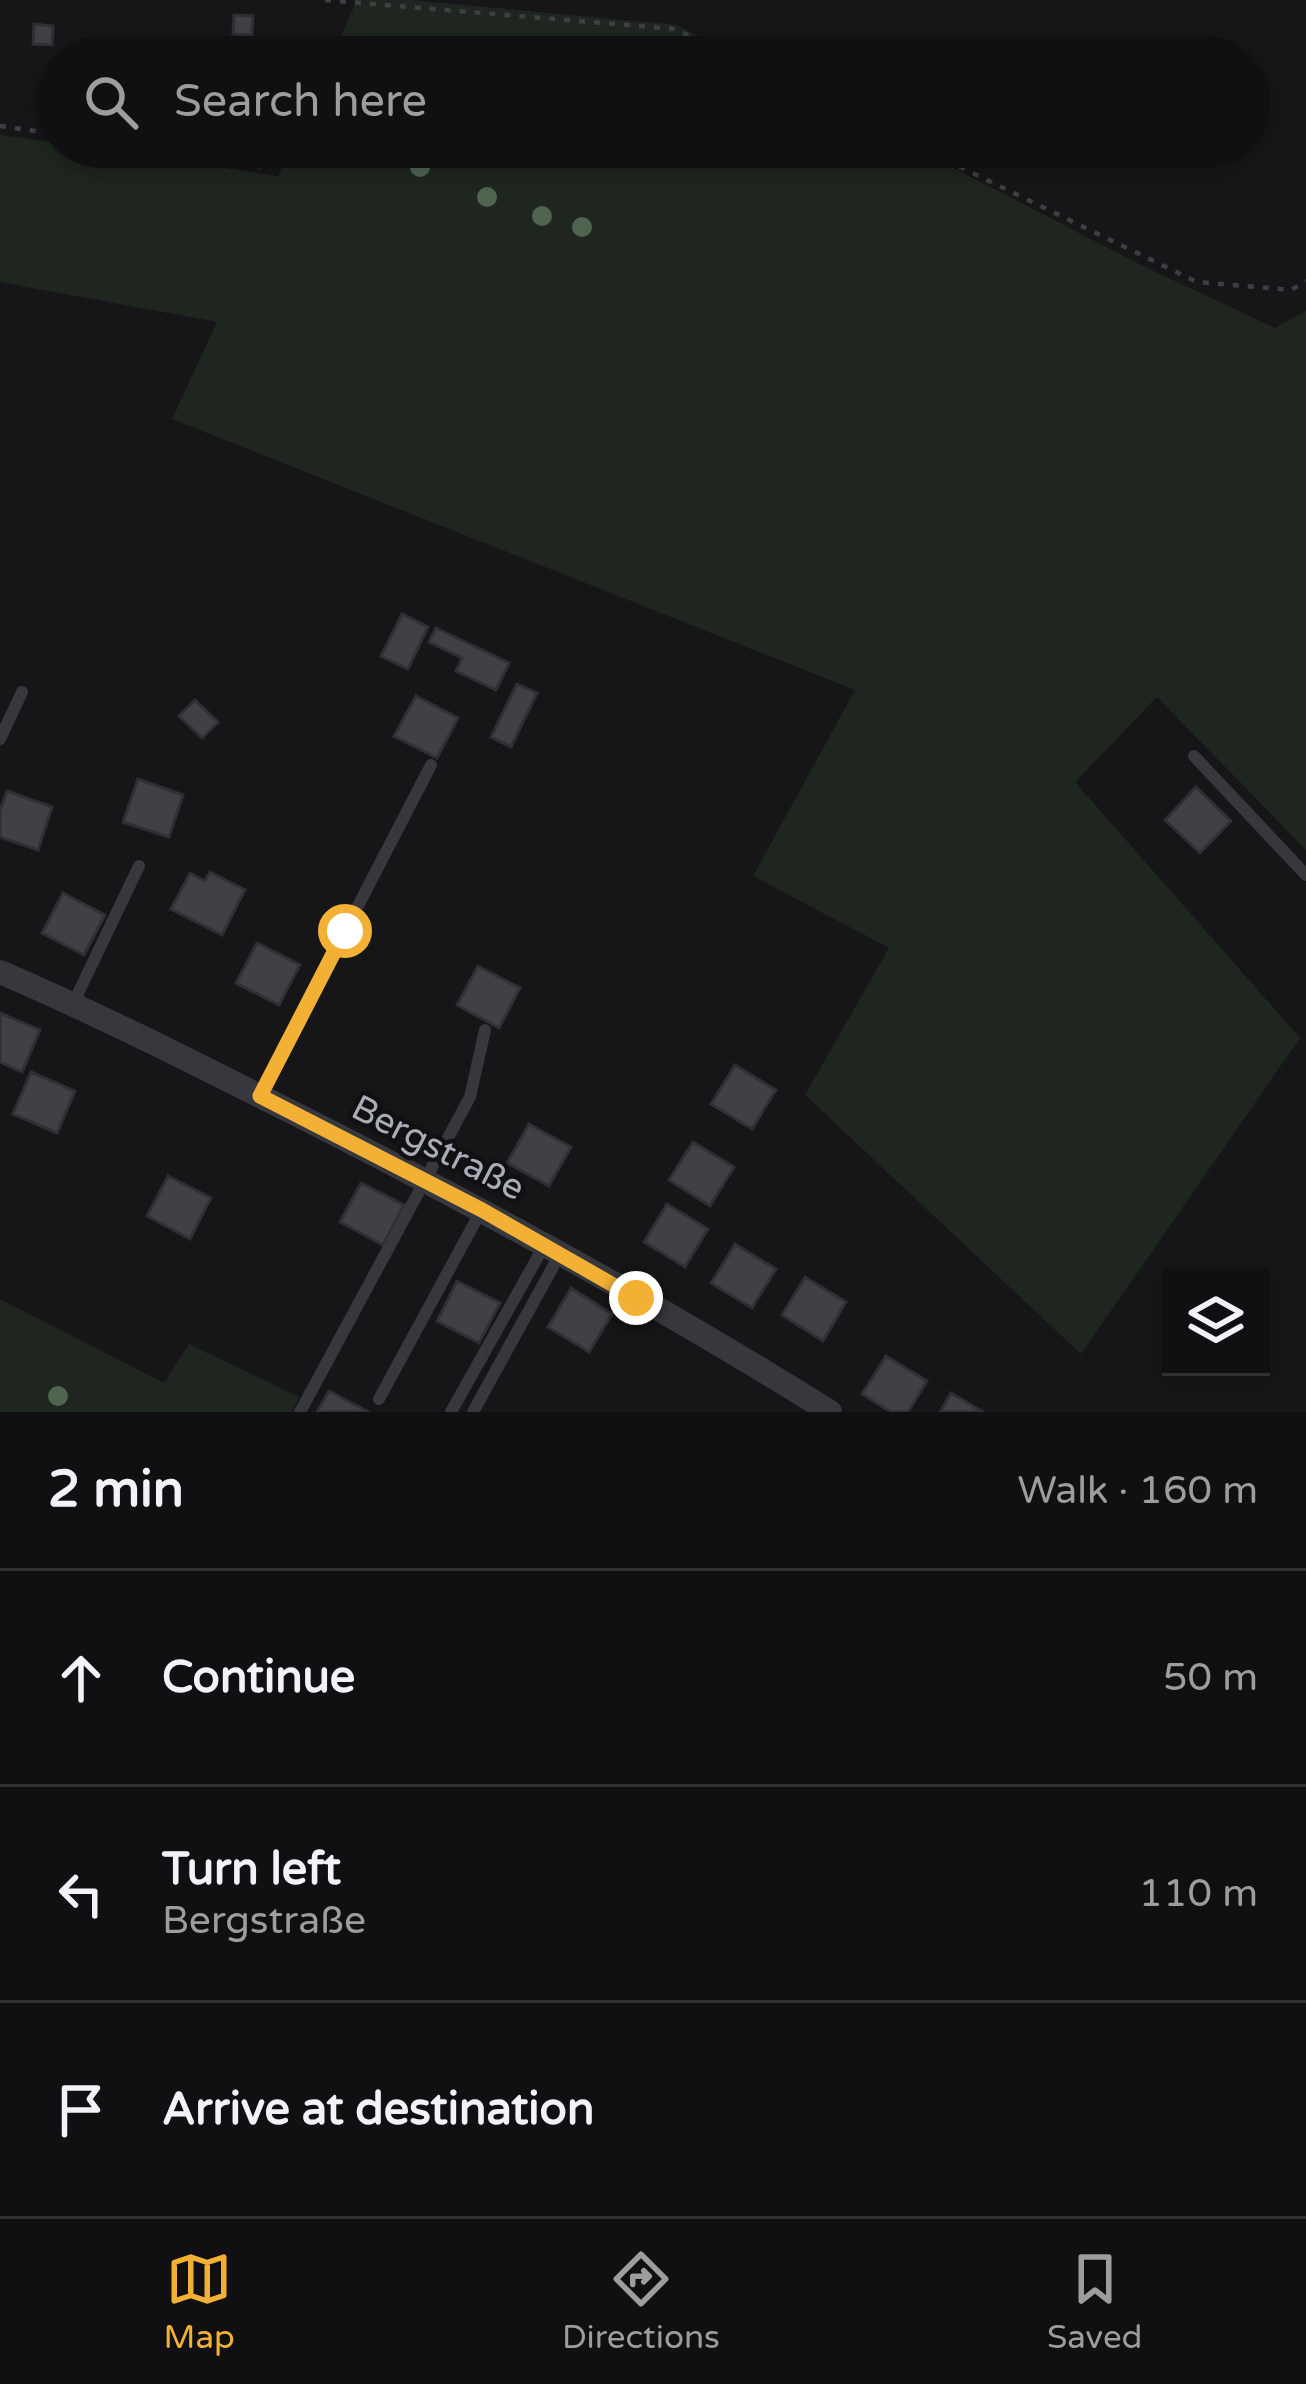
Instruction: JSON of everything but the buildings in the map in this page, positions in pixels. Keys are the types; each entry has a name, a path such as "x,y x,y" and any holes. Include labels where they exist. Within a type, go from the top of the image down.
{"street":[{"name":"Bergstraße","path":"0,972 260,1096 482,1210 830,1412"}],"lane":[{"path":"0,740 22,692"},
{"path":"1193,756 1306,875"},
{"path":"260,1096 431,765"},
{"path":"73,1004 139,866"},
{"path":"300,1412 470,1097 485,1030"},
{"path":"379,1400 482,1210"},
{"path":"451,1412 552,1249"},
{"path":"473,1412 552,1249"}],"path":[{"path":"325,0 675,29 690,36"},
{"path":"0,126 36,131"},
{"path":"962,168 1197,282 1292,290 1306,281"}],"shaded area":[{"path":"357,0 410,0 677,25 698,36 341,36"},
{"path":"0,135 36,140 36,168 224,168 278,176 282,168 954,168 1275,328 1306,311 1306,850 1157,697 1075,782 1300,1038 1081,1354 805,1095 889,948 753,876 855,690 172,419 217,322 0,282"},
{"path":"0,1299 164,1383 189,1344 299,1397 292,1412 0,1412"}],"route":[{"path":"345,931 260,1096 482,1210 636,1298"}]}
